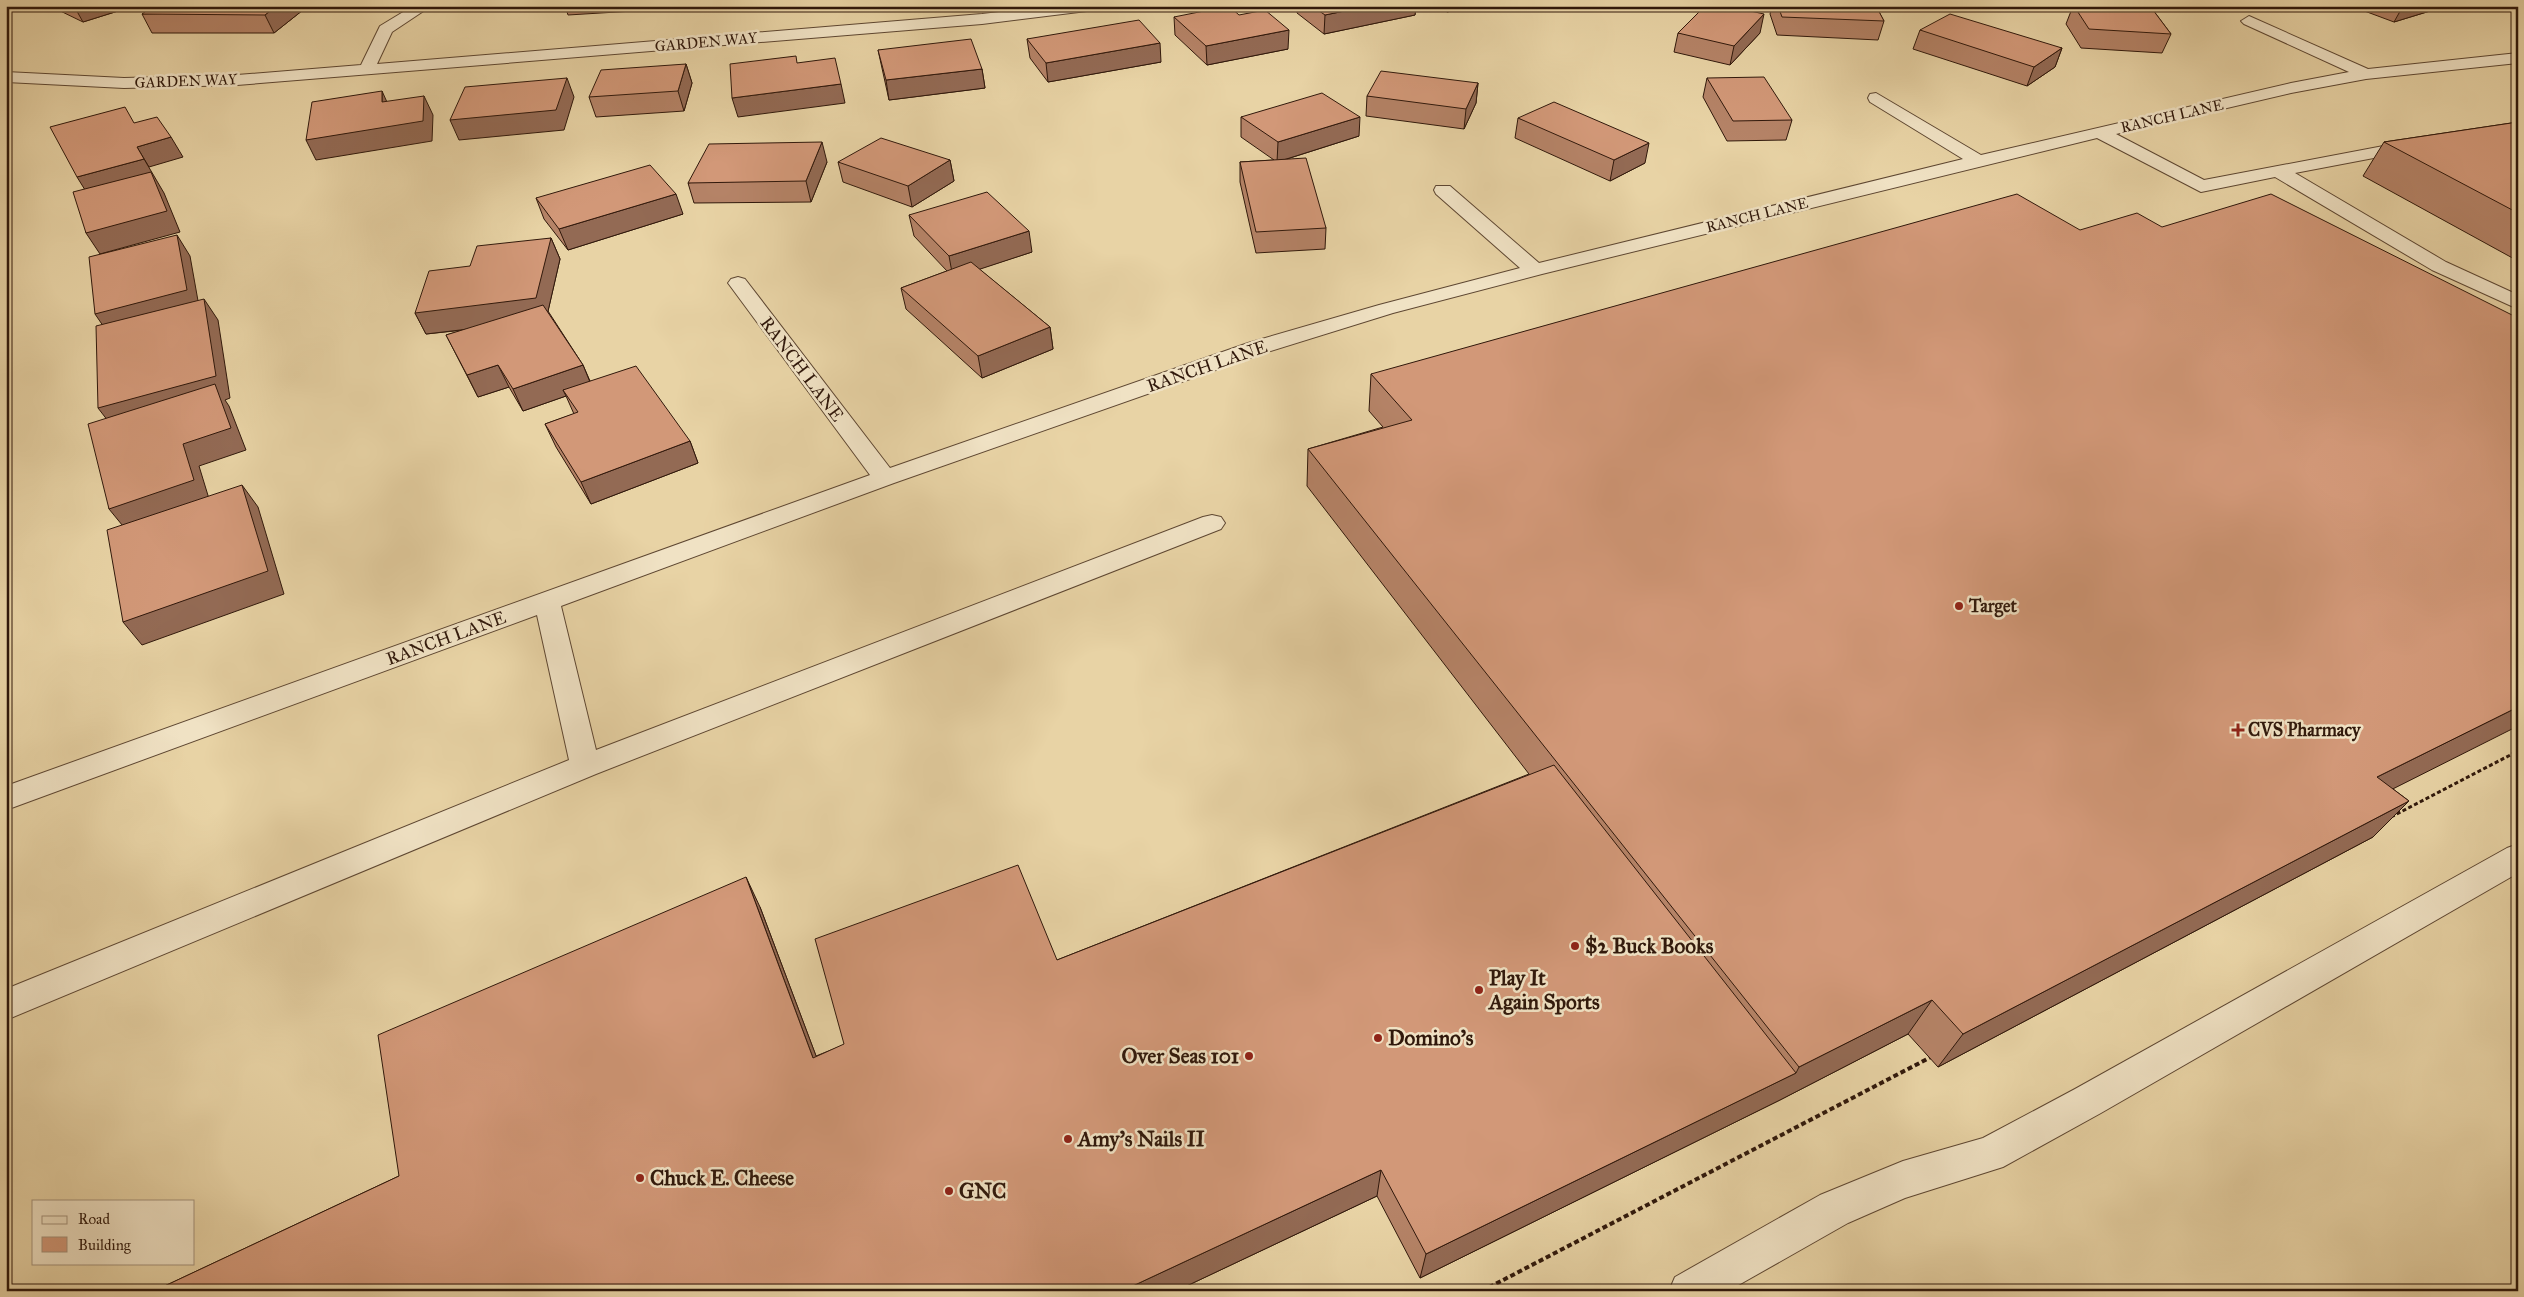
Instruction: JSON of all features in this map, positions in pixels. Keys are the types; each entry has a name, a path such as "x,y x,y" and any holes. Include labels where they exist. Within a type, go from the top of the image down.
{"street":[{"path":"366,71 385,29 424,6"},
{"name":"GARDEN WAY","path":"6,77 175,82 366,71 1087,6"},
{"path":"2249,21 2366,74"},
{"name":"RANCH LANE","path":"6,798 885,478 1256,348 1386,309 1535,270 1978,161 2291,88 2366,74 2518,58"},
{"path":"1876,98 1978,161"},
{"path":"2100,133 2201,186 2432,142"},
{"path":"2278,171 2439,266 2518,303"},
{"path":"1443,190 1535,270"},
{"name":"RANCH LANE","path":"738,283 885,478"},
{"path":"6,1005 586,766 1212,522"},
{"path":"546,602 586,766"},
{"path":"1689,1291 1834,1209 1903,1180 1990,1154 2088,1101 2518,857"}],"path":[{"path":"2386,820 2518,751"},
{"path":"1482,1291 1934,1055"}],"building":[{"path":"153,6 276,6 265,15 142,14"},
{"path":"1229,6 1239,15 1265,10 1289,30 1206,46 1174,17"},
{"path":"1312,6 1369,6 1325,15"},
{"path":"1705,6 1728,6 1764,14 1734,46 1678,33"},
{"path":"1778,6 1876,6 1884,21 1782,17"},
{"path":"2074,6 2150,6 2171,34 2089,29"},
{"path":"1950,14 2062,48 2034,67 1920,30"},
{"path":"1139,20 1160,43 1046,63 1027,39"},
{"path":"971,39 982,69 886,80 878,50"},
{"path":"796,56 797,63 835,58 841,84 732,98 730,64"},
{"path":"686,64 678,91 589,97 601,70"},
{"path":"1381,71 1478,83 1466,109 1367,96"},
{"path":"1764,77 1792,120 1733,121 1707,78"},
{"path":"567,78 556,110 450,120 465,87"},
{"path":"382,91 382,102 424,96 423,121 306,140 312,102"},
{"path":"1322,93 1360,117 1278,142 1241,117"},
{"path":"1554,102 1649,143 1614,160 1518,118"},
{"path":"125,107 134,123 157,117 171,137 137,147 144,159 77,177 50,127"},
{"path":"2518,122 2518,213 2384,142"},
{"path":"881,138 950,160 908,186 838,162"},
{"path":"822,142 806,181 688,183 709,144"},
{"path":"1306,158 1326,228 1256,232 1240,162"},
{"path":"650,165 676,194 559,229 536,198"},
{"path":"151,172 167,211 86,233 73,192"},
{"path":"987,192 1029,231 949,256 909,215"},
{"name":"Target","path":"2017,194 2080,230 2137,213 2162,227 2271,194 2518,318 2518,707 2377,777 2409,801 1963,1034 1932,1000 1799,1067 1308,449 1412,420 1371,374"},
{"path":"177,235 187,290 95,314 89,257"},
{"path":"551,238 536,298 415,313 429,271 470,266 477,246"},
{"path":"971,262 1050,327 978,356 901,288"},
{"path":"204,299 216,376 98,408 96,326"},
{"path":"543,305 583,365 513,389 498,365 467,375 446,335"},
{"path":"636,366 690,441 581,482 545,424 578,412 563,390"},
{"path":"215,384 231,428 183,444 194,480 109,509 88,424"},
{"path":"242,485 268,571 123,622 107,530"},
{"path":"1554,765 1796,1073 1426,1254 1381,1170 1122,1291 154,1291 399,1176 378,1035 746,877 813,1058 844,1044 815,939 1018,865 1057,960"}],"place":[{"name":"Target","path":"1959,606"},
{"name":"CVS Pharmacy","path":"2238,730"},
{"name":"$2 Buck Books","path":"1575,946"},
{"name":"Play It Again Sports","path":"1479,990"},
{"name":"Domino's","path":"1378,1038"},
{"name":"Over Seas 101","path":"1249,1056"},
{"name":"Amy's Nails II","path":"1068,1139"},
{"name":"Chuck E. Cheese","path":"640,1178"},
{"name":"GNC","path":"949,1191"}]}
